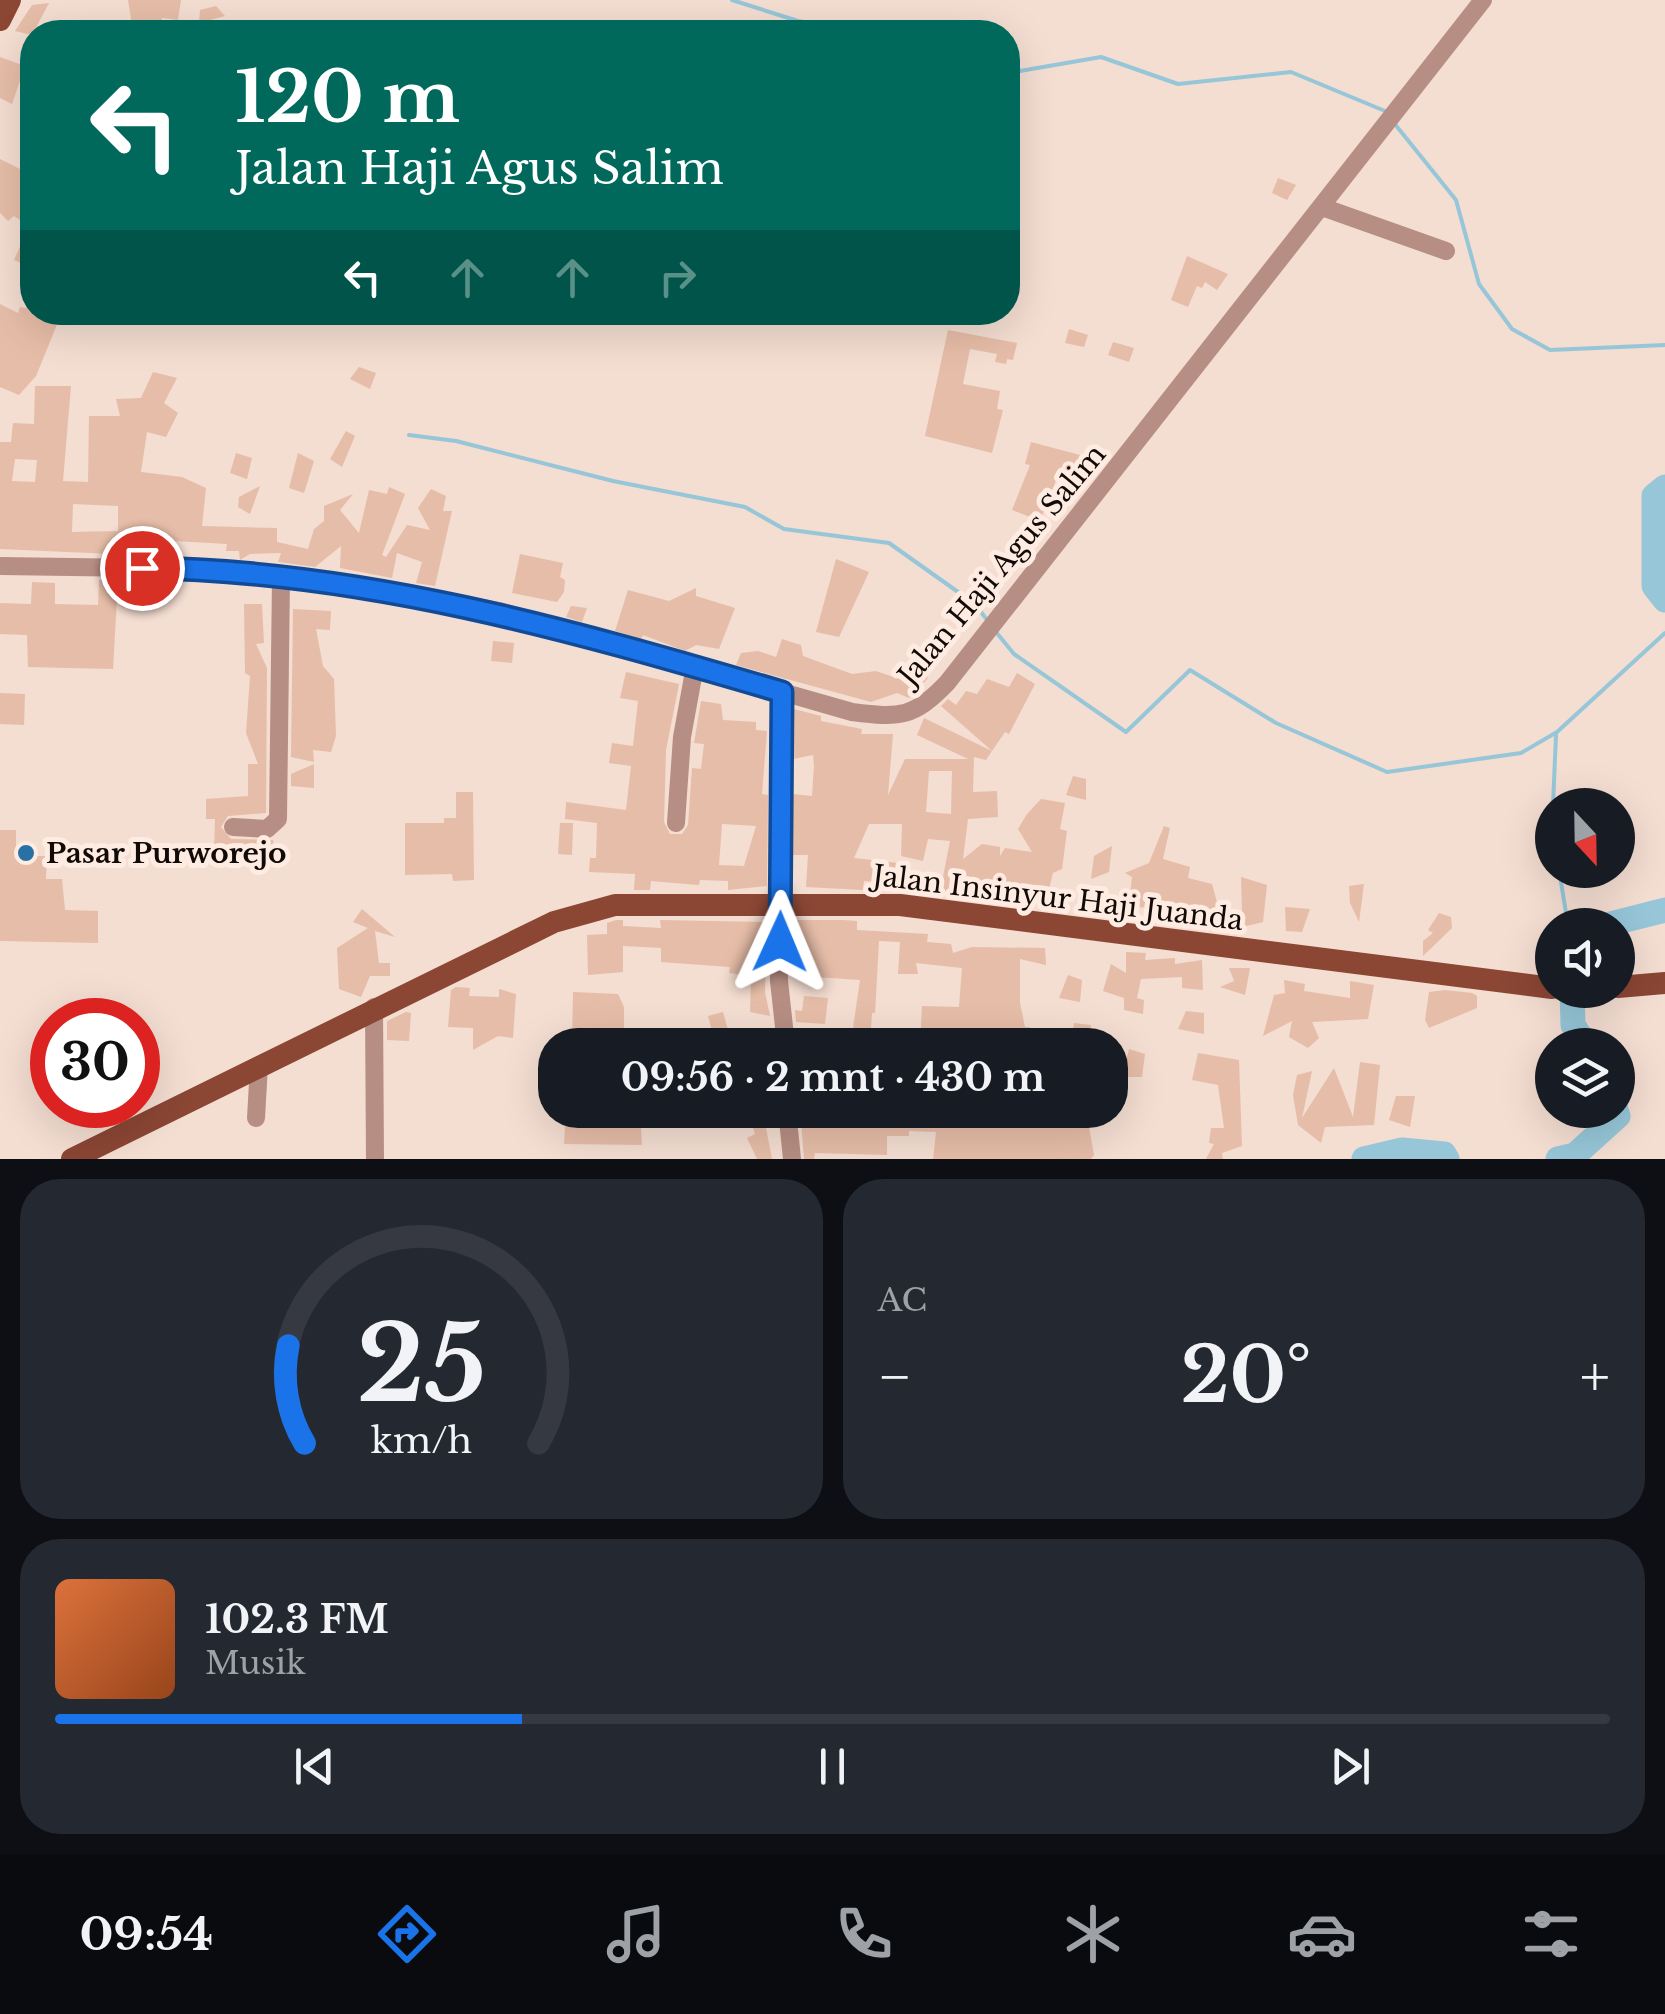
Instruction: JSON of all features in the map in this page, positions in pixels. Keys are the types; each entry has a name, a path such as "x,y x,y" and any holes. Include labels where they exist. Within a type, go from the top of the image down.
{"main road":[{"path":"0,20 10,0"},
{"name":"Jalan Insinyur Haji Juanda","path":"72,1159 374,1007 578,912 615,905 900,905 1535,986"},
{"path":"1635,986 1665,983"}],"street":[{"name":"Jalan Haji Agus Salim","path":"0,566 212,569 480,607 852,712 908,714 938,692 980,642 1483,0"},
{"path":"1322,207 1446,251"},
{"path":"233,828 267,828 278,819 281,578"},
{"path":"676,823 682,737 695,666"},
{"path":"782,692 779,981 784,1028"},
{"path":"374,1007 374,1159"},
{"path":"256,1118 259,1065"},
{"path":"789,1128 792,1159"}],"building":[{"path":"128,0 181,0 178,20 131,20"},
{"path":"49,3 40,20 22,20 32,5"},
{"path":"216,6 225,16 199,20 200,10"},
{"path":"0,57 20,64 20,81 12,104 0,98"},
{"path":"0,159 20,169 20,220 14,216 8,221 0,213"},
{"path":"1278,178 1296,185 1287,200 1272,193"},
{"path":"1187,256 1228,274 1217,290 1205,282 1202,288 1197,286 1188,307 1171,300"},
{"path":"0,304 18,313 20,307 20,325 57,325 36,376 19,395 0,387"},
{"path":"1069,329 1088,335 1084,347 1065,343"},
{"path":"948,330 1017,343 1013,360 1007,359 1006,364 995,362 997,354 970,349 963,384 1000,391 997,409 1003,410 992,453 925,436"},
{"path":"1113,342 1134,348 1129,362 1108,355"},
{"path":"359,367 376,373 370,389 350,379"},
{"path":"153,372 177,378 164,403 178,413 166,437 147,432 141,472 182,477 206,488 202,526 277,528 277,542 308,549 314,529 324,521 324,506 353,494 340,510 359,533 369,490 387,494 389,487 405,494 382,555 386,557 407,525 430,530 418,508 431,489 446,496 443,511 452,511 435,586 416,583 422,562 397,553 392,578 340,568 341,546 315,567 278,562 281,553 250,554 240,560 239,551 226,551 227,544 174,541 174,554 157,556 0,549 0,442 11,442 13,423 34,424 35,386 71,386 63,481 88,482 89,416 120,416 116,399 141,398","holes":["15,459 37,460 35,482 12,481","73,504 118,506 118,531 72,532"]},
{"path":"346,431 355,436 342,467 330,459"},
{"path":"1031,442 1080,455 1074,476 1059,473 1040,521 1012,510 1030,465 1025,464"},
{"path":"236,453 252,458 247,479 230,473"},
{"path":"298,453 314,461 304,493 289,488"},
{"path":"260,486 250,514 238,507 239,497"},
{"path":"520,554 563,563 560,577 565,580 564,592 557,602 512,593"},
{"path":"836,559 869,572 839,637 816,632"},
{"path":"99,580 118,580 113,669 28,667 27,635 0,634 0,603 31,604 32,582 55,583 55,604 98,605"},
{"path":"696,588 696,596 735,608 719,649 696,645 685,651 643,635 641,639 615,631 628,590 669,601"},
{"path":"244,604 262,604 264,643 256,644 267,668 266,813 228,816 221,827 231,839 273,840 274,851 214,854 215,819 206,819 206,799 248,796 248,764 258,764 246,733 250,676 245,673"},
{"path":"571,606 587,608 582,622 566,617"},
{"path":"293,609 331,611 330,630 316,629 323,666 334,679 336,736 331,752 313,750 314,762 291,757"},
{"path":"782,639 801,645 803,656 852,674 876,671 902,680 915,666 928,678 909,698 897,693 871,702 736,665 741,653 758,651 776,657"},
{"path":"493,641 514,643 512,663 491,661"},
{"path":"626,672 679,684 666,750 664,822 670,834 682,834 688,825 692,768 701,769 704,744 694,743 701,701 721,704 723,720 756,722 756,730 767,731 762,794 768,795 767,886 728,890 728,881 700,880 699,885 651,881 650,890 634,890 635,874 589,872 590,858 596,858 597,823 565,819 566,802 626,810 631,766 609,763 612,743 633,746 638,701 620,698","holes":["722,824 756,826 744,866 719,865"]},
{"path":"1017,673 1035,684 1009,734 1005,732 992,751 941,706 948,699 956,705 966,691 977,694 987,679 1009,687"},
{"path":"0,693 25,694 24,725 0,724"},
{"path":"794,709 821,716 821,721 862,729 861,734 893,734 888,795 905,759 968,759 917,735 924,718 992,751 986,760 974,757 973,792 997,791 998,817 968,819 963,859 982,844 1000,847 1000,856 1005,848 1032,852 1018,829 1041,799 1065,803 1060,829 1067,831 1062,869 1053,873 1048,893 1030,888 1024,902 1016,905 940,892 950,841 928,839 923,861 901,856 902,824 869,824 854,858 898,863 896,884 864,881 863,890 806,887 808,855 792,855 793,794 812,796 813,755 793,759","holes":["929,771 952,771 951,814 926,812"]},
{"path":"314,764 314,788 291,786 291,774"},
{"path":"1073,776 1086,779 1086,800 1066,795"},
{"path":"456,792 473,792 474,880 453,881 452,874 405,875 405,823 444,823 444,818 456,818"},
{"path":"560,823 573,823 572,855 558,854"},
{"path":"1164,826 1170,828 1163,859 1190,867 1188,878 1212,884 1218,906 1242,914 1241,877 1267,885 1263,922 1226,931 1183,926 1185,912 1129,906 1132,877 1125,873 1149,863"},
{"path":"0,830 16,830 16,856 47,856 46,879 62,879 65,910 98,911 98,943 0,941"},
{"path":"1112,846 1109,872 1091,879 1094,856"},
{"path":"1364,884 1359,922 1350,903 1349,886"},
{"path":"1285,907 1310,909 1302,932 1286,931"},
{"path":"362,909 395,937 375,931 379,963 390,963 390,976 370,976 361,997 339,989 337,948 368,928 353,922"},
{"path":"1439,913 1451,917 1452,928 1423,956 1423,941 1433,933 1428,930"},
{"path":"623,920 623,926 661,928 660,920 767,922 765,992 770,1016 750,1012 751,976 729,973 730,967 661,962 661,948 623,946 623,972 588,975 587,935 607,934 607,923"},
{"path":"792,920 843,920 857,921 857,930 928,934 927,942 951,944 953,953 972,947 1045,948 1046,965 1020,959 1020,1003 1025,1027 1030,1028 921,1028 922,1006 959,1007 962,968 916,963 918,974 898,974 900,942 879,941 871,1028 853,1028 860,980 800,976 802,933 792,930"},
{"path":"1126,952 1146,953 1145,960 1175,958 1175,964 1202,960 1203,990 1182,988 1182,977 1141,979 1137,998 1144,1000 1143,1014 1124,1010 1124,998 1103,991 1111,964 1126,973"},
{"path":"1229,968 1250,968 1245,995 1220,987 1234,981"},
{"path":"1068,975 1082,980 1080,1002 1059,998"},
{"path":"1284,980 1305,984 1304,991 1350,998 1350,981 1374,985 1368,1019 1312,1022 1319,1038 1308,1048 1289,1037 1292,1021 1263,1036 1274,995 1285,993"},
{"path":"470,988 469,996 499,997 499,989 516,994 513,1038 498,1036 473,1050 473,1028 448,1027 451,990"},
{"path":"573,992 618,994 624,1007 624,1028 572,1028"},
{"path":"1429,992 1472,993 1477,996 1477,1008 1429,1028 1425,1020"},
{"path":"804,996 828,998 825,1024 796,1022 795,1010 802,1011"},
{"path":"1186,1011 1204,1013 1204,1034 1178,1029"},
{"path":"723,1012 727,1028 711,1028 708,1016"},
{"path":"411,1013 409,1041 387,1040 387,1021"},
{"path":"1074,1023 1091,1025 1091,1028 1073,1028"},
{"path":"1129,1049 1145,1054 1142,1077 1128,1077"},
{"path":"1198,1053 1239,1060 1242,1146 1222,1153 1223,1159 1206,1159 1214,1144 1209,1143 1211,1128 1224,1128 1218,1085 1192,1080"},
{"path":"1360,1062 1380,1065 1374,1125 1325,1127 1321,1143 1298,1125 1293,1095 1297,1075 1312,1071 1302,1118 1334,1068 1353,1117"},
{"path":"1396,1096 1415,1096 1410,1127 1389,1120"},
{"path":"565,1128 641,1128 642,1145 564,1144"},
{"path":"753,1128 766,1128 772,1159 757,1159 747,1138 755,1134"},
{"path":"801,1128 1089,1128 1094,1155 1091,1159 933,1159 936,1132 909,1131 909,1136 887,1136 887,1155 815,1153 814,1159 804,1159"}],"waterway":[{"path":"732,0 795,20"},
{"path":"1020,71 1101,57 1178,84 1291,72 1385,111"},
{"path":"1394,123 1456,200 1479,284 1512,329 1550,350 1665,345"},
{"path":"409,435 456,441 613,481 745,507 784,529 889,543 975,604 987,620"},
{"path":"1665,487 1654,496 1654,586 1665,600"},
{"path":"996,632 1014,654 1126,732 1190,670 1276,723 1387,772 1521,753 1557,732 1665,633"},
{"path":"1554,788 1556,735"},
{"path":"1562,888 1565,908"},
{"path":"1635,918 1665,910"},
{"path":"1573,1008 1575,1028"},
{"path":"1558,1159 1575,1155 1605,1128"},
{"path":"1364,1159 1402,1150 1444,1154 1447,1159"}],"place":[{"name":"Pasar Purworejo","path":"26,853"}],"route":[{"path":"142,568 212,569 462,603 782,692 780,942"}]}
